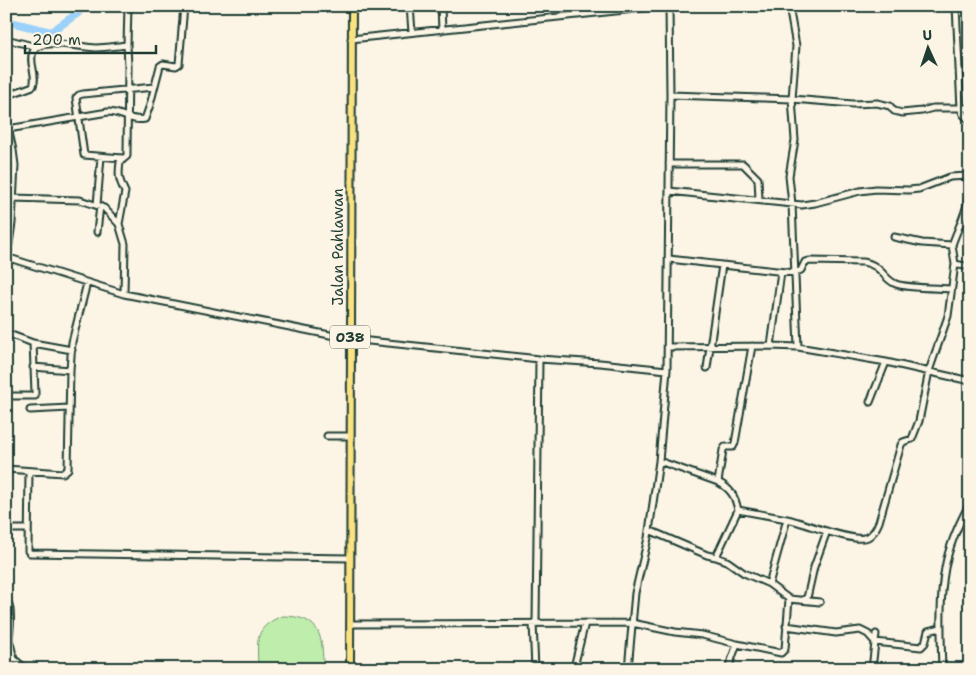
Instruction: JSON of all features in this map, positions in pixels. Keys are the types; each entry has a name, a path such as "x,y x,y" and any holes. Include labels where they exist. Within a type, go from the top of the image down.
{"main road":[{"name":"Jalan Pahlawan","path":"350,669 352,6"}],"street":[{"path":"119,224 125,192 119,178 120,162 127,156 128,89 126,45 128,6"},
{"path":"8,130 108,112 128,118 145,119 161,65 179,64 184,6"},
{"path":"410,6 412,32"},
{"path":"441,6 442,30"},
{"path":"351,39 442,30 606,9 663,6"},
{"path":"628,669 635,592 649,530 660,461 667,370 669,6"},
{"path":"790,6 796,46 792,99 795,140 789,176 792,204 798,347"},
{"path":"956,6 961,109 962,114 970,121"},
{"path":"6,39 37,47"},
{"path":"6,96 33,86 35,79 32,54 41,45 57,44 94,48 126,45"},
{"path":"123,158 84,155 76,101 79,95 154,87"},
{"path":"670,94 792,99 853,104 877,103 890,106 902,113 933,108 970,108"},
{"path":"6,119 15,165 12,223 6,257 124,294 350,339 539,359 667,370"},
{"path":"97,232 101,157"},
{"path":"669,164 743,164 758,179 759,199"},
{"path":"738,510 787,519 856,539 868,537 875,530 901,445 903,442 912,439 919,422 929,371 948,316 955,264 952,245 966,211 970,169"},
{"path":"669,191 759,199 792,204 815,203 860,191 919,189 950,177 968,176"},
{"path":"6,188 13,188"},
{"path":"12,198 80,200 98,205 113,216 119,224 125,244 124,294"},
{"path":"894,237 922,243 952,245"},
{"path":"669,259 795,273 801,270 805,262 810,260 863,262 873,265 896,284 951,289"},
{"path":"955,264 970,267"},
{"path":"707,368 722,265"},
{"path":"771,346 781,272"},
{"path":"6,469 63,472 67,470 70,370 74,331 87,283"},
{"path":"6,333 33,343 72,350"},
{"path":"6,396 35,396 33,343"},
{"path":"668,346 798,347 886,362 970,381"},
{"path":"718,482 723,450 725,447 733,447 736,442 752,346"},
{"path":"535,669 534,624 539,359"},
{"path":"870,402 886,362"},
{"path":"34,367 70,370"},
{"path":"30,410 69,408"},
{"path":"327,436 350,436"},
{"path":"660,461 727,486 733,494 738,510 716,557"},
{"path":"29,471 27,529 28,551 30,553 350,558"},
{"path":"942,669 941,628 945,568 961,520 970,503"},
{"path":"768,584 787,519"},
{"path":"6,529 27,529"},
{"path":"649,530 726,561 744,573 768,584 789,599 820,602"},
{"path":"803,600 807,598 814,567 827,531"},
{"path":"6,598 10,614 8,639 14,659 26,669"},
{"path":"350,624 632,623 675,632 702,635 781,653 785,649 789,599"},
{"path":"575,664 585,623"},
{"path":"786,626 836,633 860,630 868,634 875,642 921,647 925,643 928,631 941,628"},
{"path":"872,669 876,634"},
{"path":"728,669 737,644"}],"green space":[{"path":"282,616 305,620 317,630 322,647 323,669 258,669 258,644 261,631 272,621"}],"waterway":[{"path":"6,21 51,32 78,13 81,6"}]}
